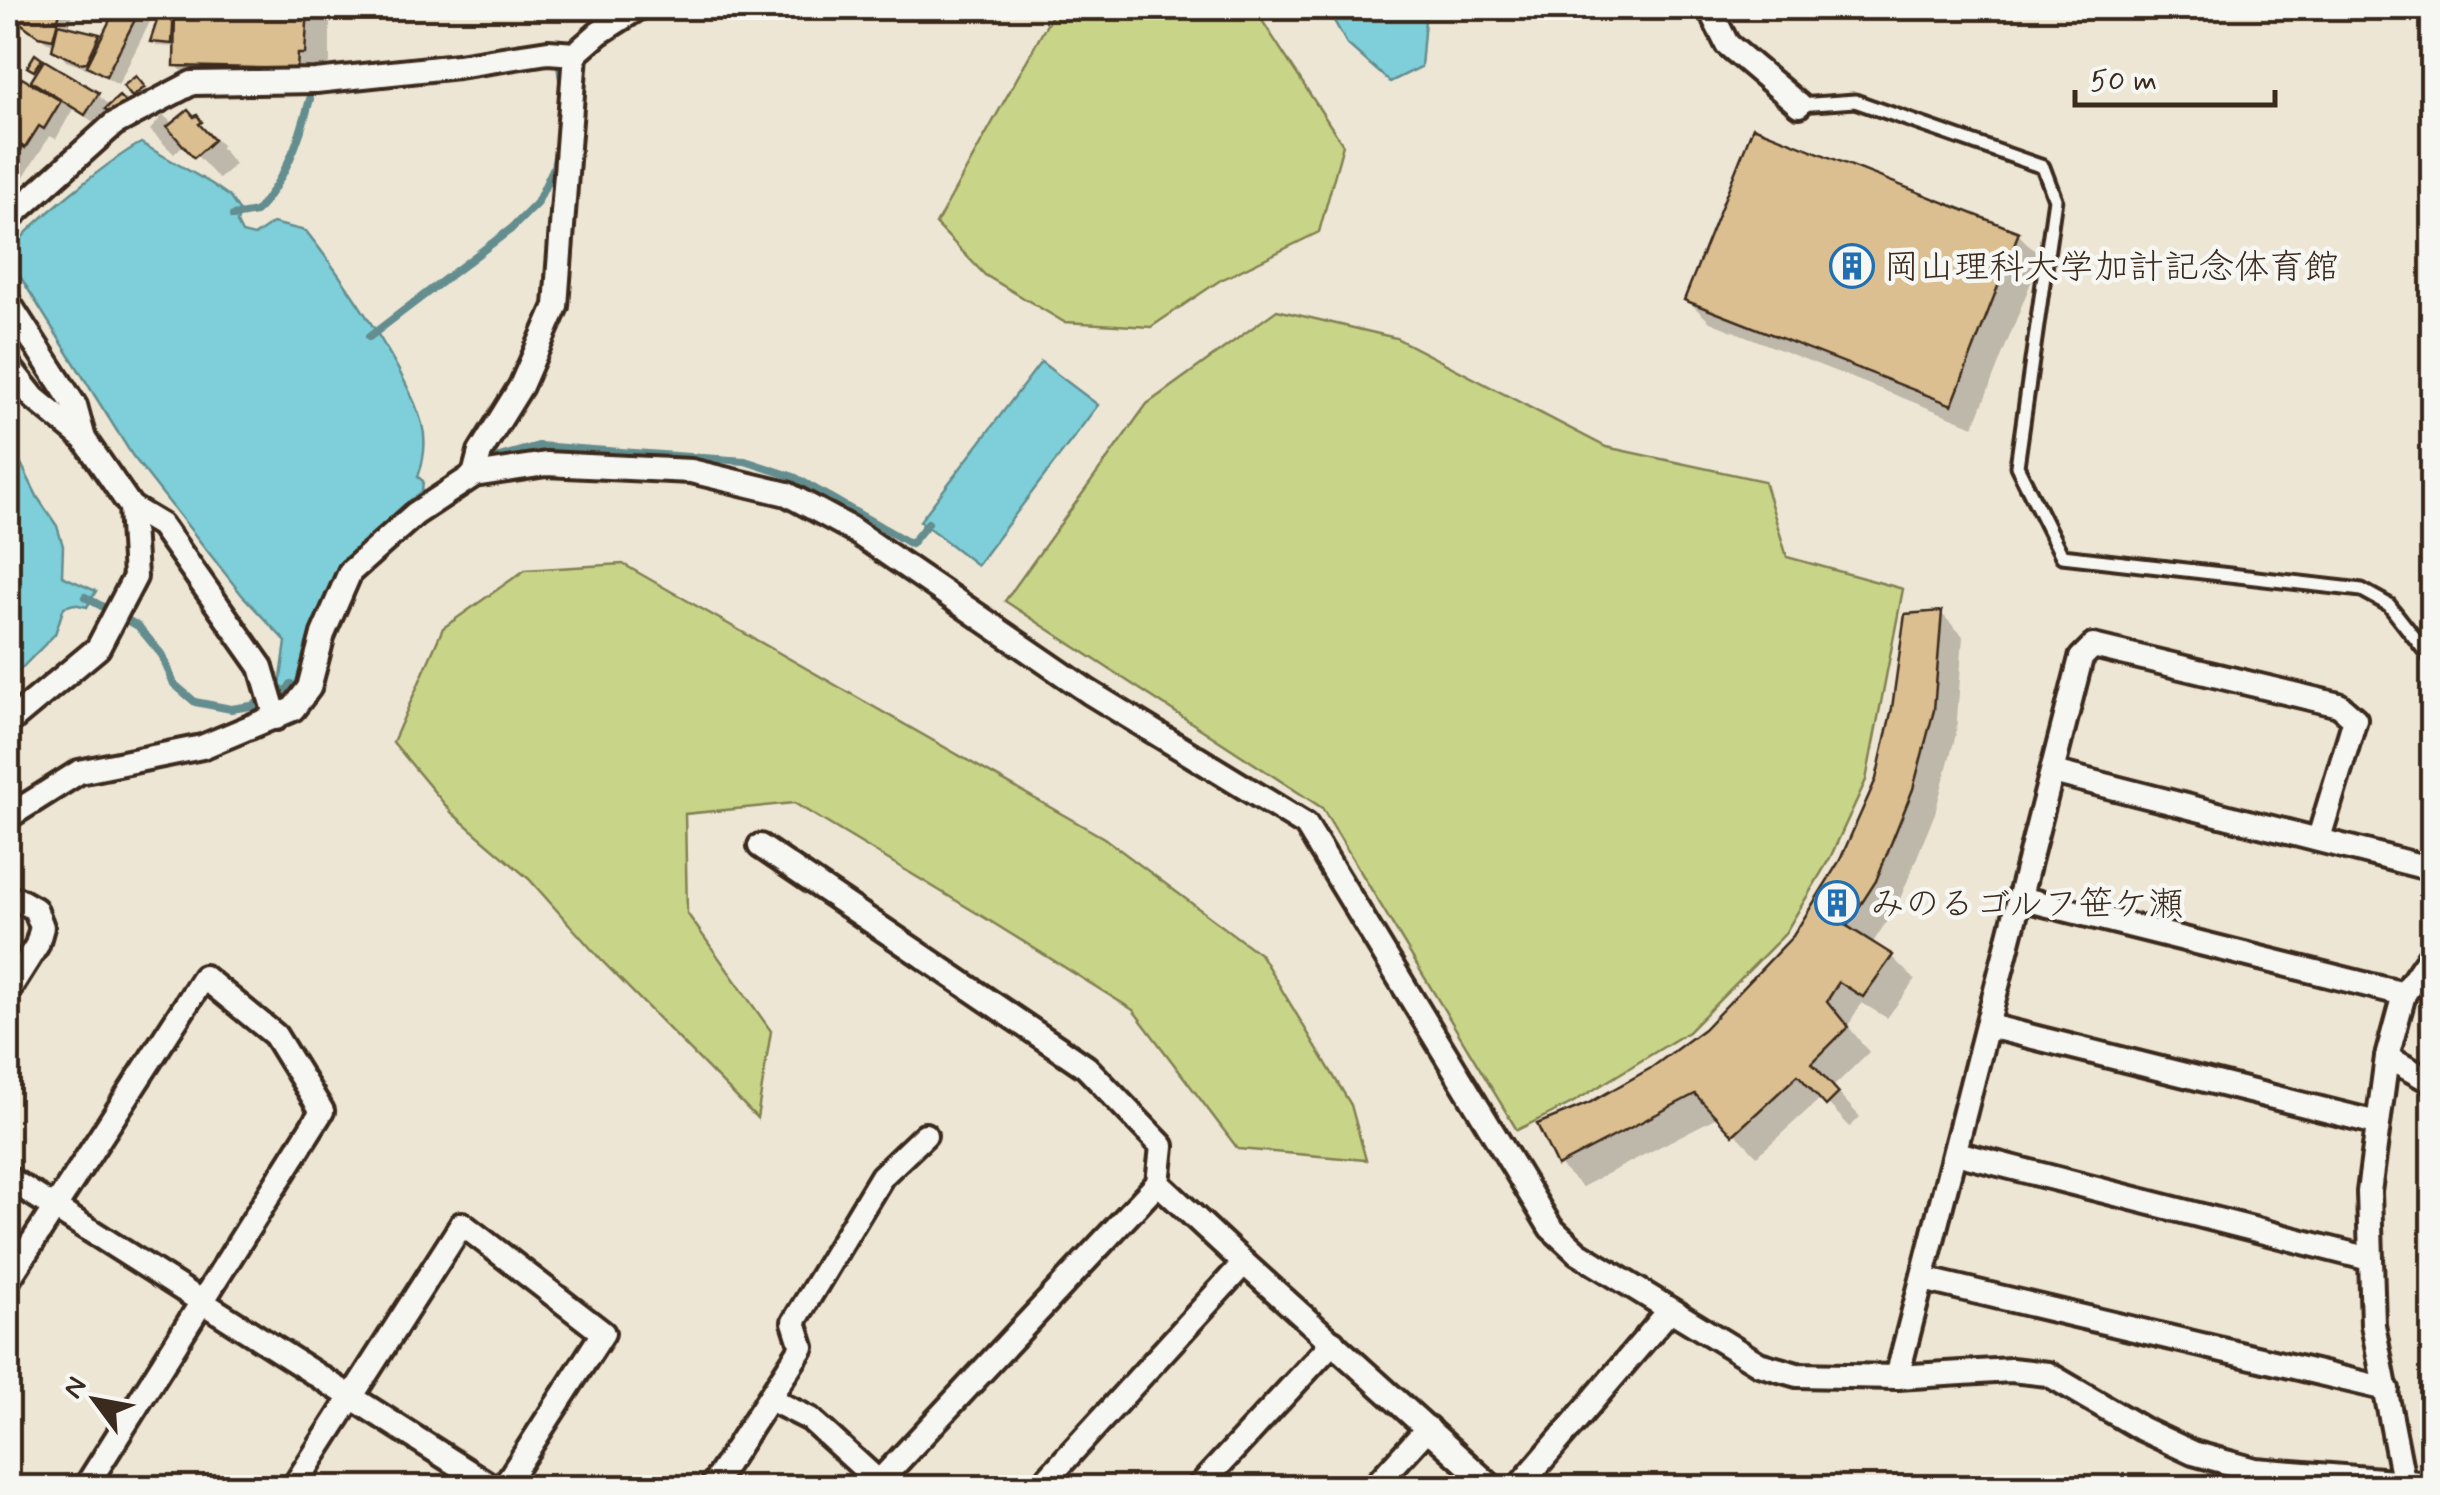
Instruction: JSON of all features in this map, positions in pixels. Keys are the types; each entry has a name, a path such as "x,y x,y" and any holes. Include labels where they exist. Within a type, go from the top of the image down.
{"street":[{"path":"474,476 480,452 521,386 556,306 576,54 599,32 638,8"},
{"path":"1709,8 1727,44 1799,105"},
{"path":"8,219 114,124 192,82 316,81 548,52 576,54"},
{"path":"8,302 75,406 84,439"},
{"path":"8,365 34,398 84,439 132,507 161,525 261,668 272,704"},
{"path":"8,817 79,772 202,747 272,704 293,710 308,688 323,634 350,572 415,514 474,476 546,464 691,470 787,494 850,528 1088,692 1306,825 1551,1228 1578,1253 1759,1364 1798,1375 1897,1377 2011,1370 2048,1374 2142,1429 2193,1453 2256,1470 2432,1484"},
{"path":"8,724 98,648 135,577 132,507"},
{"path":"1897,1377 2081,658 2093,646 2339,706 2354,719 2319,838"},
{"path":"2053,772 2432,868"},
{"path":"760,846 1086,1067 1162,1146 1158,1182 876,1485 810,1419 770,1398"},
{"path":"2020,898 2404,994"},
{"path":"8,904 19,900 35,909 42,926 37,946 8,991"},
{"path":"2403,1480 2372,1325 2369,1192 2387,1058 2404,994 2432,953"},
{"path":"8,1280 204,977 275,1035 322,1112 85,1488"},
{"path":"1989,1026 2378,1123"},
{"path":"2387,1058 2432,1082"},
{"path":"711,1488 802,1347 794,1322 882,1176 925,1135"},
{"path":"1956,1153 2370,1260"},
{"path":"8,1178 494,1488"},
{"path":"1158,1182 1493,1488"},
{"path":"293,1488 462,1224 602,1334 503,1488"},
{"path":"1039,1488 1244,1262"},
{"path":"1924,1278 2386,1389"},
{"path":"1518,1488 1670,1310"},
{"path":"1198,1488 1333,1342"},
{"path":"1373,1488 1428,1428"}],"lane":[{"path":"1799,105 1855,100 2043,167 2055,200 2017,466 2062,556 2362,590 2389,605 2432,660"}],"green space":[{"path":"1056,8 1254,8 1343,145 1319,232 1219,281 1151,327 1064,322 985,275 936,224"},
{"name":"みのるゴルフ笹ケ瀬","path":"1277,310 1396,338 1606,447 1764,481 1787,557 1903,589 1866,780 1830,858 1784,935 1688,1032 1572,1103 1517,1130 1322,808 1005,601 1147,404"},
{"path":"623,564 1104,838 1261,955 1351,1105 1366,1160 1238,1149 1133,1010 794,803 685,814 687,913 771,1031 757,1118 602,961 529,879 452,813 393,742 443,628 525,570"}],"water":[{"path":"1327,8 1426,8 1421,67 1390,82 1347,44"},
{"path":"141,143 229,196 240,212 237,223 242,233 254,236 273,223 306,231 388,351 422,424 424,451 418,477 423,481 422,491 365,545 329,591 312,630 293,698 280,685 286,642 242,595 132,455 11,262 15,247 36,223 94,175"},
{"path":"1041,362 1098,405 977,565 920,521"},
{"path":"8,437 38,498 57,526 63,546 62,576 96,591 87,607 64,607 55,634 8,682"}],"building":[{"path":"22,8 61,8 53,39 38,36 19,22"},
{"path":"116,8 141,8 106,76 87,66"},
{"path":"161,8 174,8 172,44 150,42"},
{"path":"175,8 308,8 305,54 298,54 297,69 174,66"},
{"path":"58,24 100,34 87,62 79,63 52,50"},
{"path":"35,54 42,59 34,71 27,67"},
{"path":"44,60 99,93 85,115 31,81"},
{"path":"136,76 145,87 132,97 123,86"},
{"path":"22,78 61,101 44,129 39,126 25,148 8,137 8,101"},
{"path":"119,96 125,102 110,115 105,109"},
{"path":"188,110 194,117 197,115 202,122 199,124 214,140 194,158 167,127"},
{"name":"岡山理科大学加計記念体育館","path":"1753,127 2019,232 1952,405 1684,300"},
{"path":"8,137 23,147 9,176"},
{"name":"みのるゴルフ笹ケ瀬","path":"1942,611 1934,710 1913,789 1876,881 1847,926 1893,955 1863,997 1839,982 1827,1001 1848,1027 1812,1063 1839,1093 1826,1106 1798,1075 1733,1135 1695,1094 1557,1166 1537,1124 1589,1103 1651,1068 1704,1029 1793,936 1840,860 1876,779 1892,708 1905,614"}],"waterway":[{"path":"560,67 563,87"},
{"path":"233,216 256,212 275,186 296,145 310,99"},
{"path":"369,337 511,229 537,203 554,167 558,146"},
{"path":"499,457 538,446 745,461 794,477 911,544 928,523"},
{"path":"85,597 138,626 162,655 174,684 195,702 231,709 251,706 291,684"}],"place":[{"name":"岡山理科大学加計記念体育館","path":"1852,266"},
{"name":"みのるゴルフ笹ケ瀬","path":"1837,903"}]}
